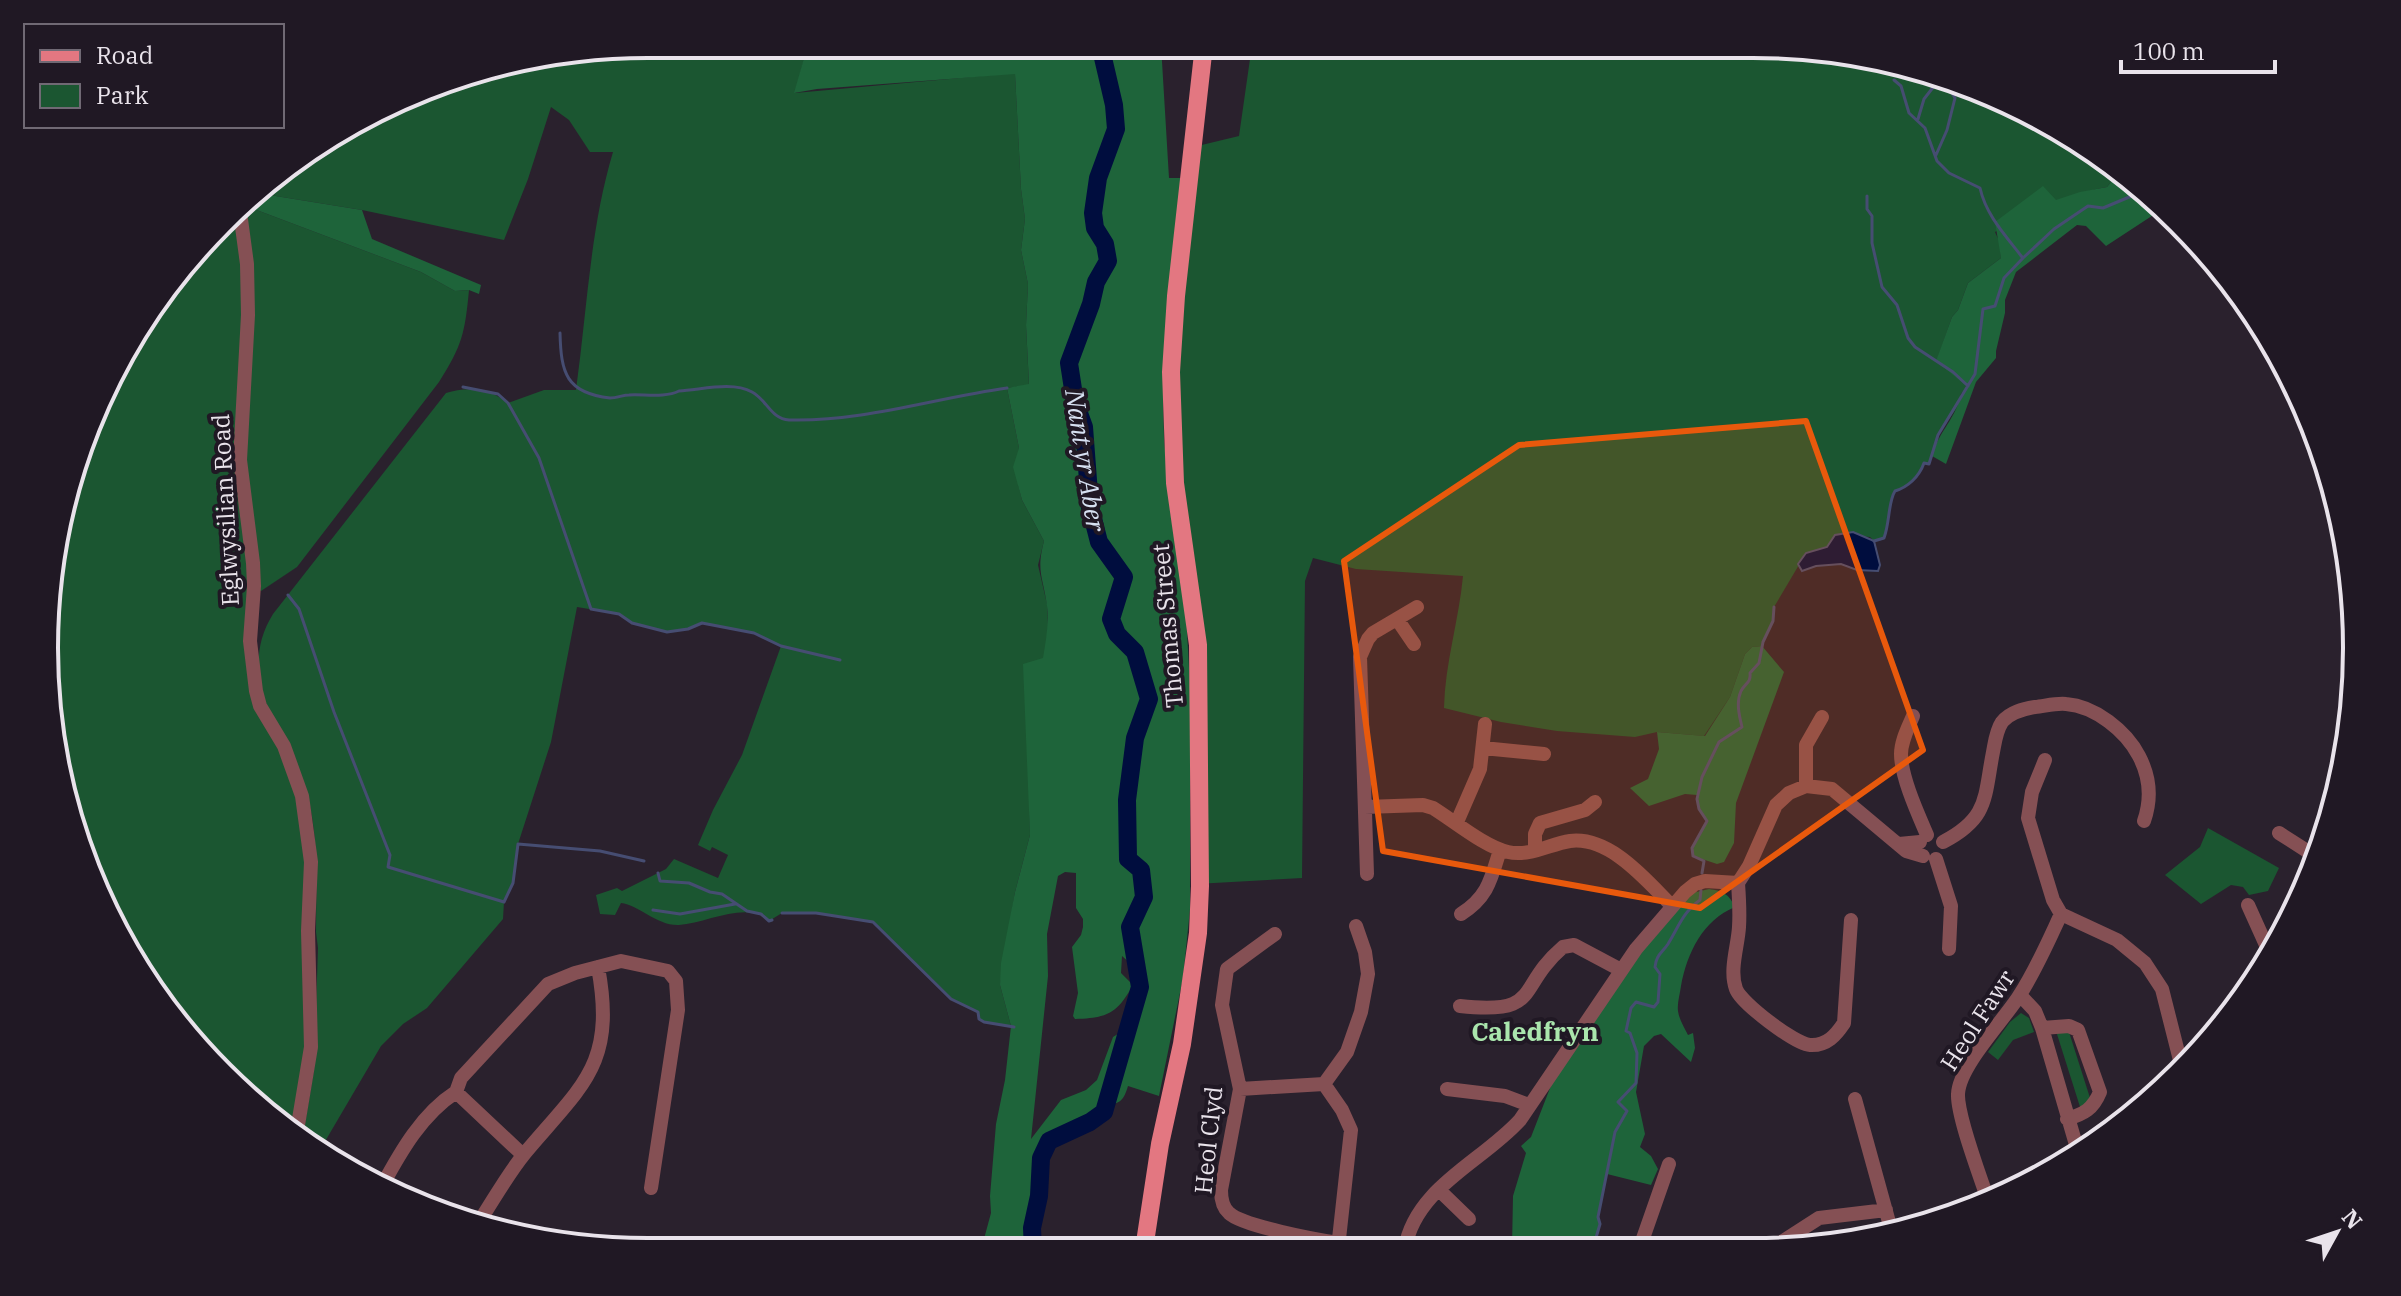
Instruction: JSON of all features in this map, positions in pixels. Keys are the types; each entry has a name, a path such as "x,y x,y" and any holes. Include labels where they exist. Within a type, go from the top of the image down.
{"main road":[{"name":"Thomas Street","path":"1146,1238 1160,1144 1189,1005 1198,933 1198,645 1175,483 1171,372 1172,333 1203,58"}],"street":[{"name":"Eglwysilian Road","path":"241,221 247,264 248,315 240,460 253,563 250,641 260,706 284,746 302,796 311,862 308,931 311,1047 298,1123"},
{"path":"1367,874 1360,657 1373,633 1417,607"},
{"path":"1397,619 1414,644"},
{"path":"1851,920 1844,1023 1836,1036 1827,1042 1809,1045 1798,1041 1752,1009 1736,990 1734,966 1739,927 1738,883 1762,840 1776,805 1789,793 1806,786 1832,789 1912,854 1926,848 1936,835 1943,842 1962,831 1981,812 2001,723 2017,711 2062,703 2086,708 2117,728 2144,766 2150,799 2144,821"},
{"path":"1913,716 1901,757 1926,848 1951,906 1949,949"},
{"path":"1806,786 1806,745 1822,717"},
{"path":"1457,822 1477,778 1485,724"},
{"path":"1483,748 1544,754"},
{"path":"2045,760 2032,792 2028,818 2053,900 2061,914 2117,940 2145,963 2162,989 2179,1056"},
{"path":"1535,850 1535,834 1540,823 1585,810 1595,802"},
{"path":"1365,807 1423,805 1457,822 1500,850 1520,853 1571,841 1596,843 1646,880 1672,906"},
{"path":"2279,833 2307,851"},
{"path":"1461,914 1476,904 1485,892 1500,850"},
{"path":"1408,1238 1412,1225 1439,1190 1460,1168 1510,1130 1621,970 1689,887 1700,882 1738,883"},
{"path":"2248,905 2265,942"},
{"name":"Heol Fawr","path":"1985,1190 1959,1103 1958,1090 1965,1070 2020,995 2061,914"},
{"path":"1324,1084 1347,1052 1361,1012 1368,974 1365,952 1356,926"},
{"name":"Heol Clyd","path":"1275,934 1227,969 1222,1005 1240,1089 1221,1190 1224,1207 1230,1214 1308,1238"},
{"path":"1464,1010 1503,1008 1520,1002 1563,947 1574,945 1621,970"},
{"path":"388,1177 424,1120 437,1105 456,1092 458,1083 469,1069 548,984 621,961 668,971 676,981 678,1010 651,1188"},
{"path":"484,1215 523,1155 567,1107 587,1079 597,1055 604,1021 598,967"},
{"path":"2020,995 2035,1011 2042,1028 2075,1143"},
{"path":"2042,1028 2069,1026 2078,1030 2100,1092 2087,1112 2067,1119"},
{"path":"1240,1089 1324,1084"},
{"path":"1324,1084 1351,1130 1339,1238"},
{"path":"1447,1089 1505,1096 1529,1105"},
{"path":"456,1092 523,1155"},
{"path":"1855,1099 1889,1222"},
{"path":"1643,1238 1669,1164"},
{"path":"1439,1190 1469,1219"},
{"path":"1789,1237 1819,1218 1886,1210"}],"highlighted area":[{"path":"1806,421 1923,750 1700,908 1383,851 1344,561 1519,445"}],"green space":[{"path":"804,58 795,93 1015,73 1025,219 1021,250 1028,284 1026,325 1029,385 1007,388 1019,448 1018,484 1022,500 1044,541 1038,565 1047,604 1048,629 1029,783 1030,835 1015,892 1000,985 1011,1026 984,1022 979,1019 978,1012 951,999 873,922 816,913 782,913 769,921 750,912 679,925 656,919 621,903 615,915 600,914 596,895 617,888 622,891 666,869 674,859 718,878 728,855 712,847 710,851 698,845 742,755 781,646 754,633 702,623 667,632 632,623 619,614 577,607 551,742 518,844 513,883 504,902 503,919 427,1008 403,1024 381,1046 325,1142 304,1127 314,1070 318,948 314,831 305,788 275,727 262,690 259,652 264,633 273,614 446,393 478,390 494,394 508,403 544,390 576,390 594,240 613,152 590,152 569,120 551,107 504,240 362,210 270,195 320,157 387,119 458,89 533,69 609,59"},
{"path":"804,58 1162,58 1169,178 1182,178 1163,395 1170,509 1186,614 1190,686 1190,909 1183,978 1159,1096 1128,1086 1121,1100 1106,1105 1096,1119 1050,1141 1040,1166 1034,1238 984,1238 991,1213 996,1124 1011,1026 1000,985 1001,963 1030,835 1023,664 1043,658 1048,619 1040,567 1044,541 1022,500 1013,467 1019,448 1007,388 1029,384 1026,325 1028,284 1021,250 1025,219 1015,74 794,93","holes":["1065,872 1076,873 1076,908 1083,919 1083,927 1072,947 1078,993 1075,1019 1103,1015 1122,1002 1133,985 1121,973 1122,956 1137,969 1140,987 1129,1027 1113,1037 1097,1080 1086,1090 1061,1100 1031,1139 1048,976 1047,934 1058,876"]},
{"path":"1250,58 1792,59 1868,69 1943,89 2048,137 2112,180 2107,187 2063,199 1995,232 2001,258 1968,283 1937,360 1968,386 1938,435 1929,464 1924,464 1912,481 1894,491 1884,538 1874,541 1870,537 1835,535 1827,547 1806,553 1774,607 1773,621 1762,646 1752,647 1745,654 1730,697 1704,736 1657,732 1635,737 1557,731 1444,708 1463,576 1356,569 1313,558 1305,581 1302,878 1196,884 1189,616 1170,483 1185,149 1239,136"},
{"path":"2112,180 2153,215 2106,246 2086,226 2077,225 2016,272 2005,300 1996,358 1976,382 1946,464 1932,456 1968,387 1936,361 1968,283 2001,258 1995,222 2043,186 2056,200 2107,187"},
{"path":"270,195 362,210 372,239 481,285 479,294 469,290 455,291 421,272 254,209"},
{"path":"254,209 421,272 455,291 469,290 461,339 439,382 297,567 261,591 257,590 243,458 250,251 247,216"},
{"path":"236,227 244,279 238,388 249,574 248,662 298,793 305,865 306,1039 296,1121 259,1092 204,1037 157,976 119,909 89,838 69,763 59,687 59,609 63,571 69,533 89,458 119,387 157,320 204,259"},
{"path":"1762,646 1784,672 1736,803 1734,843 1724,862 1717,864 1693,856 1692,848 1707,821 1699,809 1697,795 1685,794 1649,806 1630,788 1648,779 1659,749 1657,732 1705,736 1730,697 1745,654 1752,647"},
{"path":"2208,828 2279,868 2268,891 2249,895 2243,887 2231,885 2201,904 2165,875 2200,847"},
{"path":"1709,889 1718,891 1725,894 1735,907 1705,929 1692,950 1684,974 1678,1011 1688,1035 1693,1033 1695,1048 1691,1062 1661,1034 1654,1036 1644,1046 1636,1092 1645,1134 1640,1147 1651,1156 1658,1169 1651,1185 1607,1174 1596,1238 1512,1238 1513,1196 1526,1153 1521,1146 1531,1137 1552,1083 1637,956 1692,893"},
{"path":"2021,1013 2029,1018 2034,1032 2013,1040 1998,1060 1988,1052 2010,1022"},
{"path":"2056,1031 2069,1032 2091,1101 2081,1110"}],"shaded area":[{"path":"1853,532 1874,541 1880,565 1878,571 1857,570 1841,564 1816,566 1802,571 1798,564 1806,553 1827,547 1835,535"}],"waterway":[{"name":"Nant yr Aber","path":"1032,1238 1041,1158 1049,1141 1104,1112 1140,987 1130,927 1144,897 1141,870 1128,859 1127,800 1135,738 1149,699 1135,652 1117,634 1111,619 1124,577 1099,542 1090,507 1084,427 1075,402 1069,363 1096,282 1108,261 1105,244 1095,228 1093,213 1098,178 1116,129 1103,58"},
{"path":"1894,80 1901,86 1909,113 1925,128 1937,161 1949,173 1980,188 1991,216 2022,257"},
{"path":"1918,119 1924,99 1934,86"},
{"path":"1936,155 1947,130 1955,98 1951,92"},
{"path":"1867,196 1867,209 1872,216 1872,243 1882,287 1897,305 1908,338 1915,347 1968,386"},
{"path":"1874,541 1884,538 1895,491 1912,481 1924,463 1929,464 1938,435 1975,374 1983,309 1995,306 2004,278 2054,229 2088,206 2103,208 2132,196"},
{"path":"560,333 562,359 569,379 584,391 610,398 735,387 752,392 783,419 817,420 1007,388"},
{"path":"463,387 498,394 508,403 539,458 591,609 619,614 632,623 667,632 702,623 754,633 781,646 840,660"},
{"path":"288,595 299,609 334,712 390,855 388,867 504,902 513,883 518,844 600,851 644,861"},
{"path":"1702,873 1704,861 1693,856 1692,848 1707,821 1697,799 1702,777 1719,742 1742,727 1739,695 1759,663 1763,642 1773,621 1774,607"},
{"path":"658,873 660,881 689,883 722,894 747,911 772,920"},
{"path":"1596,1238 1615,1132 1627,1111 1618,1102 1636,1083 1637,1053 1630,1033 1626,1031 1631,1008 1636,1002 1654,1007 1658,1002 1660,974 1655,967 1657,960 1685,915 1700,900 1701,890"},
{"path":"653,910 680,914 735,904"},
{"path":"782,913 816,913 873,922 951,999 978,1012 979,1019 984,1022 1014,1027"}],"district":[{"name":"Caledfryn","path":"1535,1031"}]}
